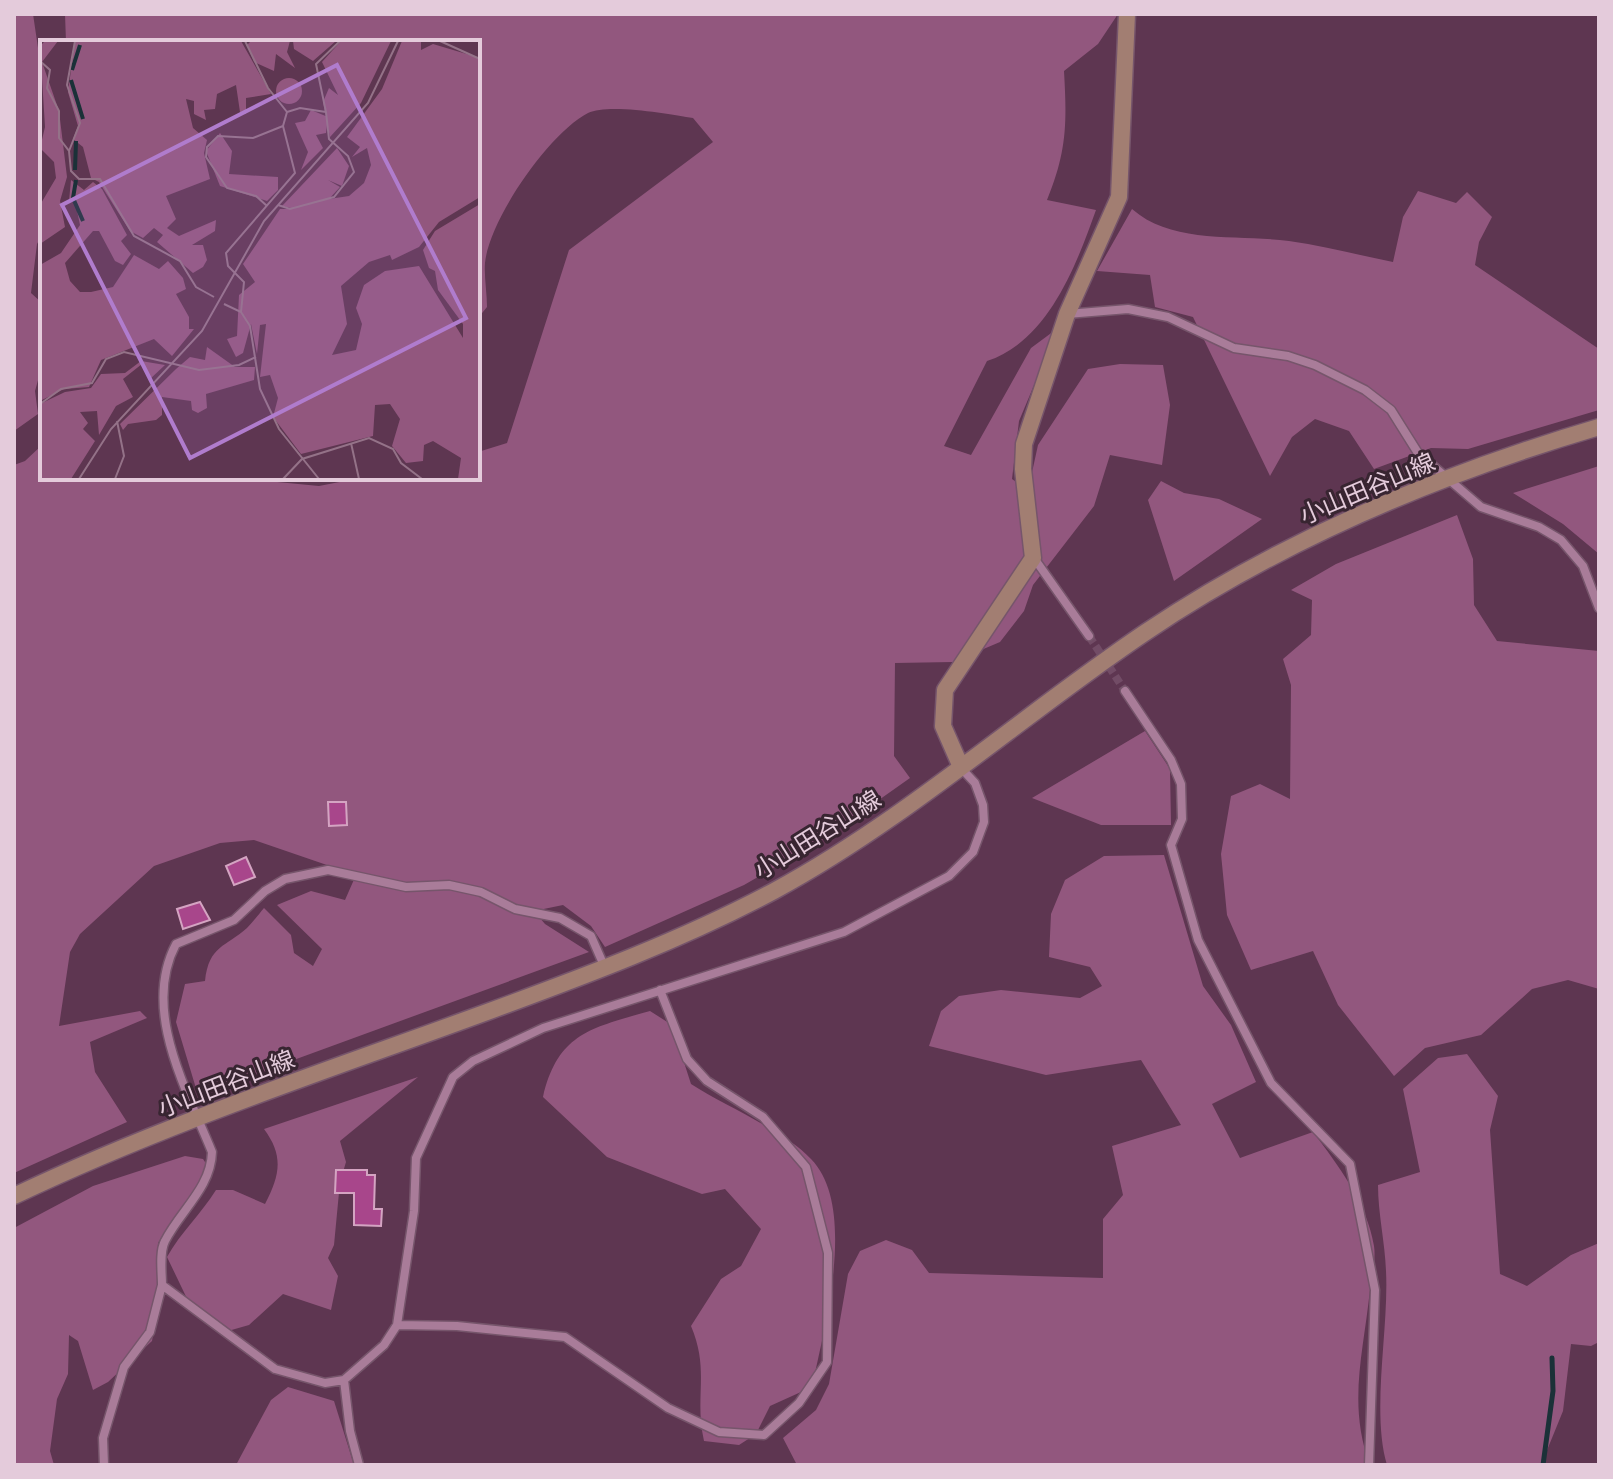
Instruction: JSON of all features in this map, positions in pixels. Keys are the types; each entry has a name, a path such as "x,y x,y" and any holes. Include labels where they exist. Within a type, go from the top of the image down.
{"main road":[{"path":"961,767 943,726 945,690 1033,558 1025,495 1024,444 1067,314 1119,197 1127,14"},
{"name":"小山田谷山線","path":"14,1196 198,1118 605,969 709,925 777,889 873,830 1097,666 1218,586 1361,513 1538,445 1599,427"}],"street":[{"path":"1067,314 1128,309 1168,317 1234,348 1267,351 1315,365 1365,390 1391,410 1418,453 1481,507 1539,527 1561,540 1583,566 1599,608"},
{"path":"1033,558 1089,636"},
{"path":"1125,691 1171,760 1181,784 1182,819 1171,845 1198,940 1271,1083 1350,1164 1375,1290 1369,1465"},
{"path":"162,1285 275,1369 325,1383 344,1380 384,1345 397,1325 414,1211 416,1158 453,1077 473,1061 543,1028 844,932 949,876 973,852 984,822 983,805 975,783 961,767"},
{"path":"104,1465 103,1438 124,1367 150,1332 162,1285 163,1244 199,1192 212,1165 212,1152 166,1030 164,1009 170,956 176,944 234,920 265,891 285,879 328,870 406,887 449,885 481,892 515,909 560,918 579,927 599,949 605,969"},
{"path":"397,1325 457,1326 565,1337 585,1348 643,1393 719,1432 764,1435 799,1403 827,1362 828,1253 806,1167 763,1117 707,1081 687,1059 660,990"},
{"path":"344,1380 350,1431 359,1465"}],"shaded area":[{"path":"14,14 33,14 40,61 40,239 31,293 40,301 40,373 35,391 38,414 14,431"},
{"path":"65,14 1118,14 1098,44 1064,71 1064,137 1059,166 1047,200 1096,210 1079,254 1057,299 1043,319 1027,337 987,361 944,446 971,455 1031,348 1058,328 1019,421 1012,479 1025,488 1031,477 1038,445 1088,369 1120,364 1163,365 1170,405 1162,465 1110,455 1094,506 1033,585 1024,611 1000,642 953,662 895,663 894,756 910,778 825,838 744,885 605,947 591,926 563,905 534,911 545,924 589,952 198,1095 176,1022 185,984 205,981 215,953 247,928 264,908 291,935 294,953 313,966 322,949 277,905 311,891 345,900 356,875 254,840 220,843 154,866 80,934 70,952 59,1026 140,1011 147,1018 90,1042 95,1072 127,1122 14,1173 14,465 25,461 40,447 40,480 258,480 319,486 350,480 480,480 480,451 507,443 569,250 713,142 693,118 655,112 597,110 573,123 523,179 497,224 485,263 487,307 480,316 480,40 66,40"},
{"path":"1418,191 1456,203 1467,192 1492,217 1479,242 1475,265 1599,349 1599,410 1468,449 1431,448 1374,469 1349,431 1315,419 1292,437 1270,476 1193,317 1155,307 1150,275 1097,271 1132,209 1148,220 1186,233 1289,241 1393,262 1403,217"},
{"path":"1599,466 1599,554 1563,524 1513,493"},
{"path":"1161,481 1184,493 1219,499 1262,519 1174,581 1148,500"},
{"path":"1457,515 1473,559 1474,605 1497,641 1599,651 1599,989 1568,980 1532,989 1481,1035 1425,1048 1394,1076 1338,1005 1313,951 1251,970 1227,915 1221,854 1231,796 1260,784 1290,799 1291,685 1283,659 1311,635 1312,600 1291,590 1336,564"},
{"path":"1145,731 1170,769 1171,825 1101,825 1032,798"},
{"path":"1164,855 1203,986 1231,1025 1256,1082 1212,1104 1240,1158 1313,1132 1350,1185 1365,1215 1374,1246 1374,1262 1358,1399 1363,1442 1370,1465 797,1465 783,1438 816,1410 829,1384 848,1274 860,1251 886,1240 912,1250 929,1273 1103,1278 1103,1219 1123,1195 1112,1146 1181,1125 1141,1060 1046,1075 929,1046 941,1011 959,996 1001,990 1080,998 1102,986 1090,967 1049,957 1051,914 1065,880 1104,856"},
{"path":"650,1011 672,1025 691,1084 800,1149 825,1180 833,1207 834,1269 812,1387 770,1406 756,1434 739,1445 704,1441 700,1411 700,1357 691,1326 721,1279 741,1266 761,1229 725,1189 702,1194 607,1157 543,1097 558,1059 580,1036"},
{"path":"1467,1054 1498,1096 1490,1130 1500,1274 1527,1286 1571,1255 1599,1243 1599,1342 1591,1346 1571,1344 1563,1411 1541,1465 1387,1465 1382,1444 1380,1396 1386,1271 1378,1185 1420,1172 1403,1089 1438,1058"},
{"path":"418,1077 340,1141 346,1162 340,1182 334,1245 328,1258 338,1276 331,1310 283,1294 249,1325 228,1331 192,1309 167,1257 216,1190 233,1190 265,1204 278,1166 275,1148 264,1129"},
{"path":"185,1156 203,1159 209,1168 158,1243 157,1314 152,1341 108,1382 93,1390 78,1341 69,1335 68,1374 57,1399 50,1451 54,1465 14,1465 14,1228 93,1186"},
{"path":"288,1387 334,1401 354,1465 236,1465 271,1400"}],"building":[{"path":"328,802 346,802 347,825 329,826"},
{"path":"246,857 255,877 234,885 226,866"},
{"path":"200,902 210,920 183,929 177,909"},
{"path":"336,1170 367,1170 367,1175 375,1175 374,1209 382,1209 381,1226 354,1225 354,1193 335,1193"}],"waterway":[{"path":"1543,1465 1553,1391 1552,1358"}],"tunnel":[{"path":"1089,636 1125,691"}]}
